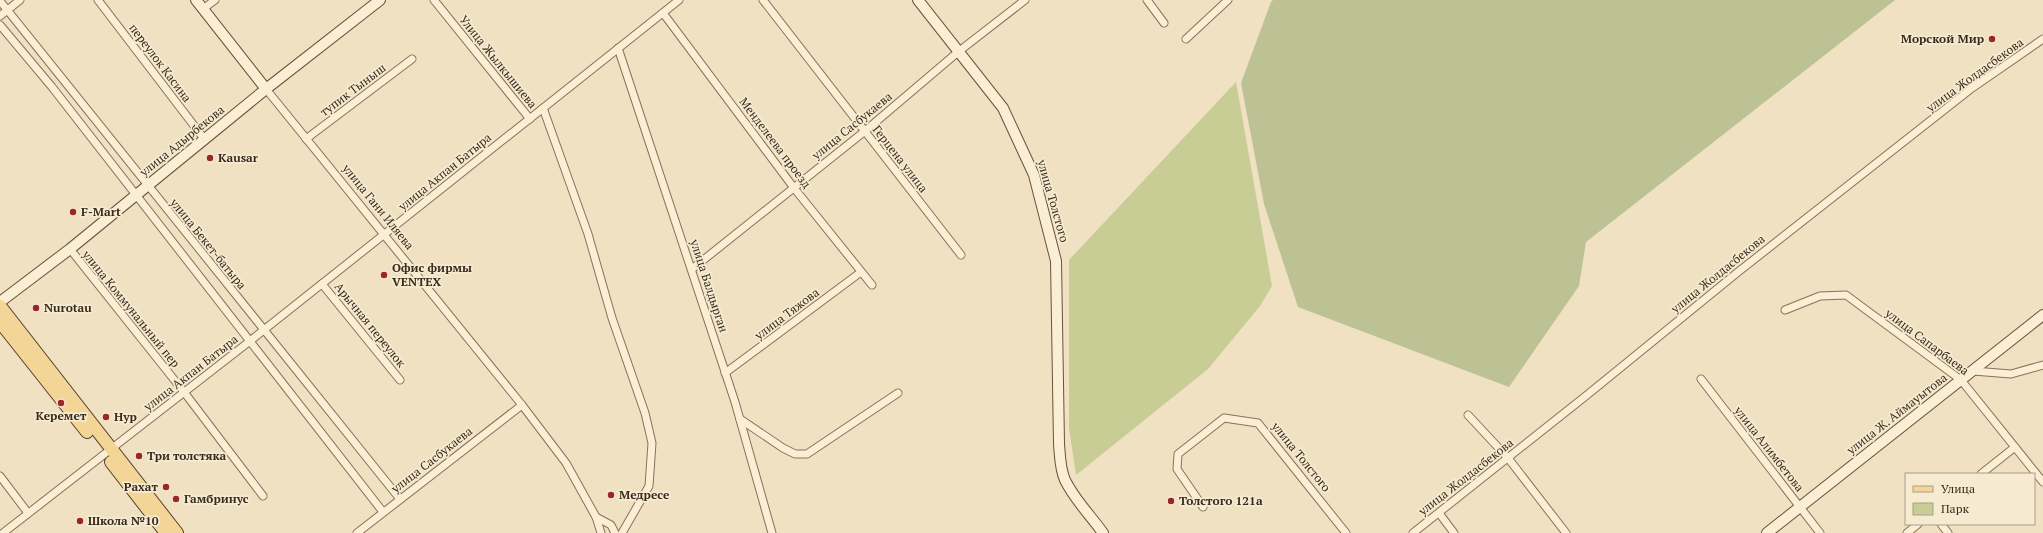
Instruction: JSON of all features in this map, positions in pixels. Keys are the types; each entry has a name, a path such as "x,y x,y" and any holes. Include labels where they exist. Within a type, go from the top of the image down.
{"main road":[{"path":"0,306 166,533"},
{"path":"0,322 177,533"}],"street":[{"path":"0,16 20,0"},
{"name":"переулок Касина","path":"98,0 205,140"},
{"name":"улица Гани Иляева","path":"196,0 383,236 522,405 566,463 596,517 600,533"},
{"path":"203,9 215,0"},
{"name":"улица Адырбекова","path":"0,302 70,249 266,89 380,0"},
{"name":"Улица Жылкышиева","path":"434,0 530,119"},
{"name":"улица Акпан Батыра","path":"3,533 250,341 679,0"},
{"name":"Герцена улица","path":"763,0 961,255"},
{"name":"улица Толстого","path":"918,0 1003,108 1014,128 1034,175 1047,220 1056,261 1059,444 1061,467 1075,496 1103,533"},
{"name":"улица Сасбукаева","path":"692,269 865,131 958,52 1025,0"},
{"path":"1147,0 1164,23"},
{"path":"1186,39 1228,0"},
{"name":"улица Бекет-батыра","path":"0,2 400,499"},
{"name":"Менделеева проезд","path":"663,13 794,188 872,285"},
{"path":"0,24 52,87 136,194 383,512"},
{"name":"улица Жолдасбекова","path":"1412,533 1508,458 1738,272 1972,88 2043,40"},
{"name":"улица Балдырган","path":"618,48 692,269 740,419 772,533"},
{"name":"тупик Тыныш","path":"306,140 412,59"},
{"path":"543,108 588,234 612,318 645,413 652,443 649,486 622,533"},
{"name":"улица Коммунальный пер","path":"70,249 184,392 263,496"},
{"name":"улица Тяжова","path":"725,373 861,272"},
{"name":"Арычная переулок","path":"322,284 400,380"},
{"name":"улица Сапарбаева","path":"1785,310 1820,296 1846,295 1961,380 2043,482"},
{"name":"улица Ж. Аймауытова","path":"1767,533 2043,315"},
{"path":"1973,370 2011,374 2043,365"},
{"name":"улица Алимбетова","path":"1701,379 1820,533"},
{"path":"740,419 783,448 795,454 807,454 898,393"},
{"name":"улица Сасбукаева","path":"356,533 522,405"},
{"path":"1468,415 1508,458 1566,533"},
{"name":"улица Толстого","path":"1203,507 1177,469 1178,454 1224,418 1258,423 1346,533"},
{"path":"1982,473 2015,447"},
{"path":"0,476 28,513"},
{"path":"1439,513 1454,533"},
{"path":"596,517 611,525 615,533"},
{"path":"1907,533 1917,525"},
{"path":"1942,525 1948,533"},
{"path":"772,533 778,533"}],"green space":[{"path":"1273,0 1895,0 1586,242 1579,286 1509,387 1298,307 1264,204 1241,83"},
{"path":"1236,82 1272,286 1260,306 1208,369 1076,475 1069,428 1069,260"}],"place":[{"name":"Морской Мир","path":"1992,39"},
{"name":"Kausar","path":"210,158"},
{"name":"F-Mart","path":"73,212"},
{"name":"Офис фирмы VENTEX","path":"384,275"},
{"name":"Nurotau","path":"36,308"},
{"name":"Керемет","path":"61,403"},
{"name":"Нур","path":"106,417"},
{"name":"Три толстяка","path":"139,456"},
{"name":"Рахат","path":"166,487"},
{"name":"Медресе","path":"611,495"},
{"name":"Гамбринус","path":"176,499"},
{"name":"Толстого 121а","path":"1171,501"},
{"name":"Школа №10","path":"80,521"}]}
